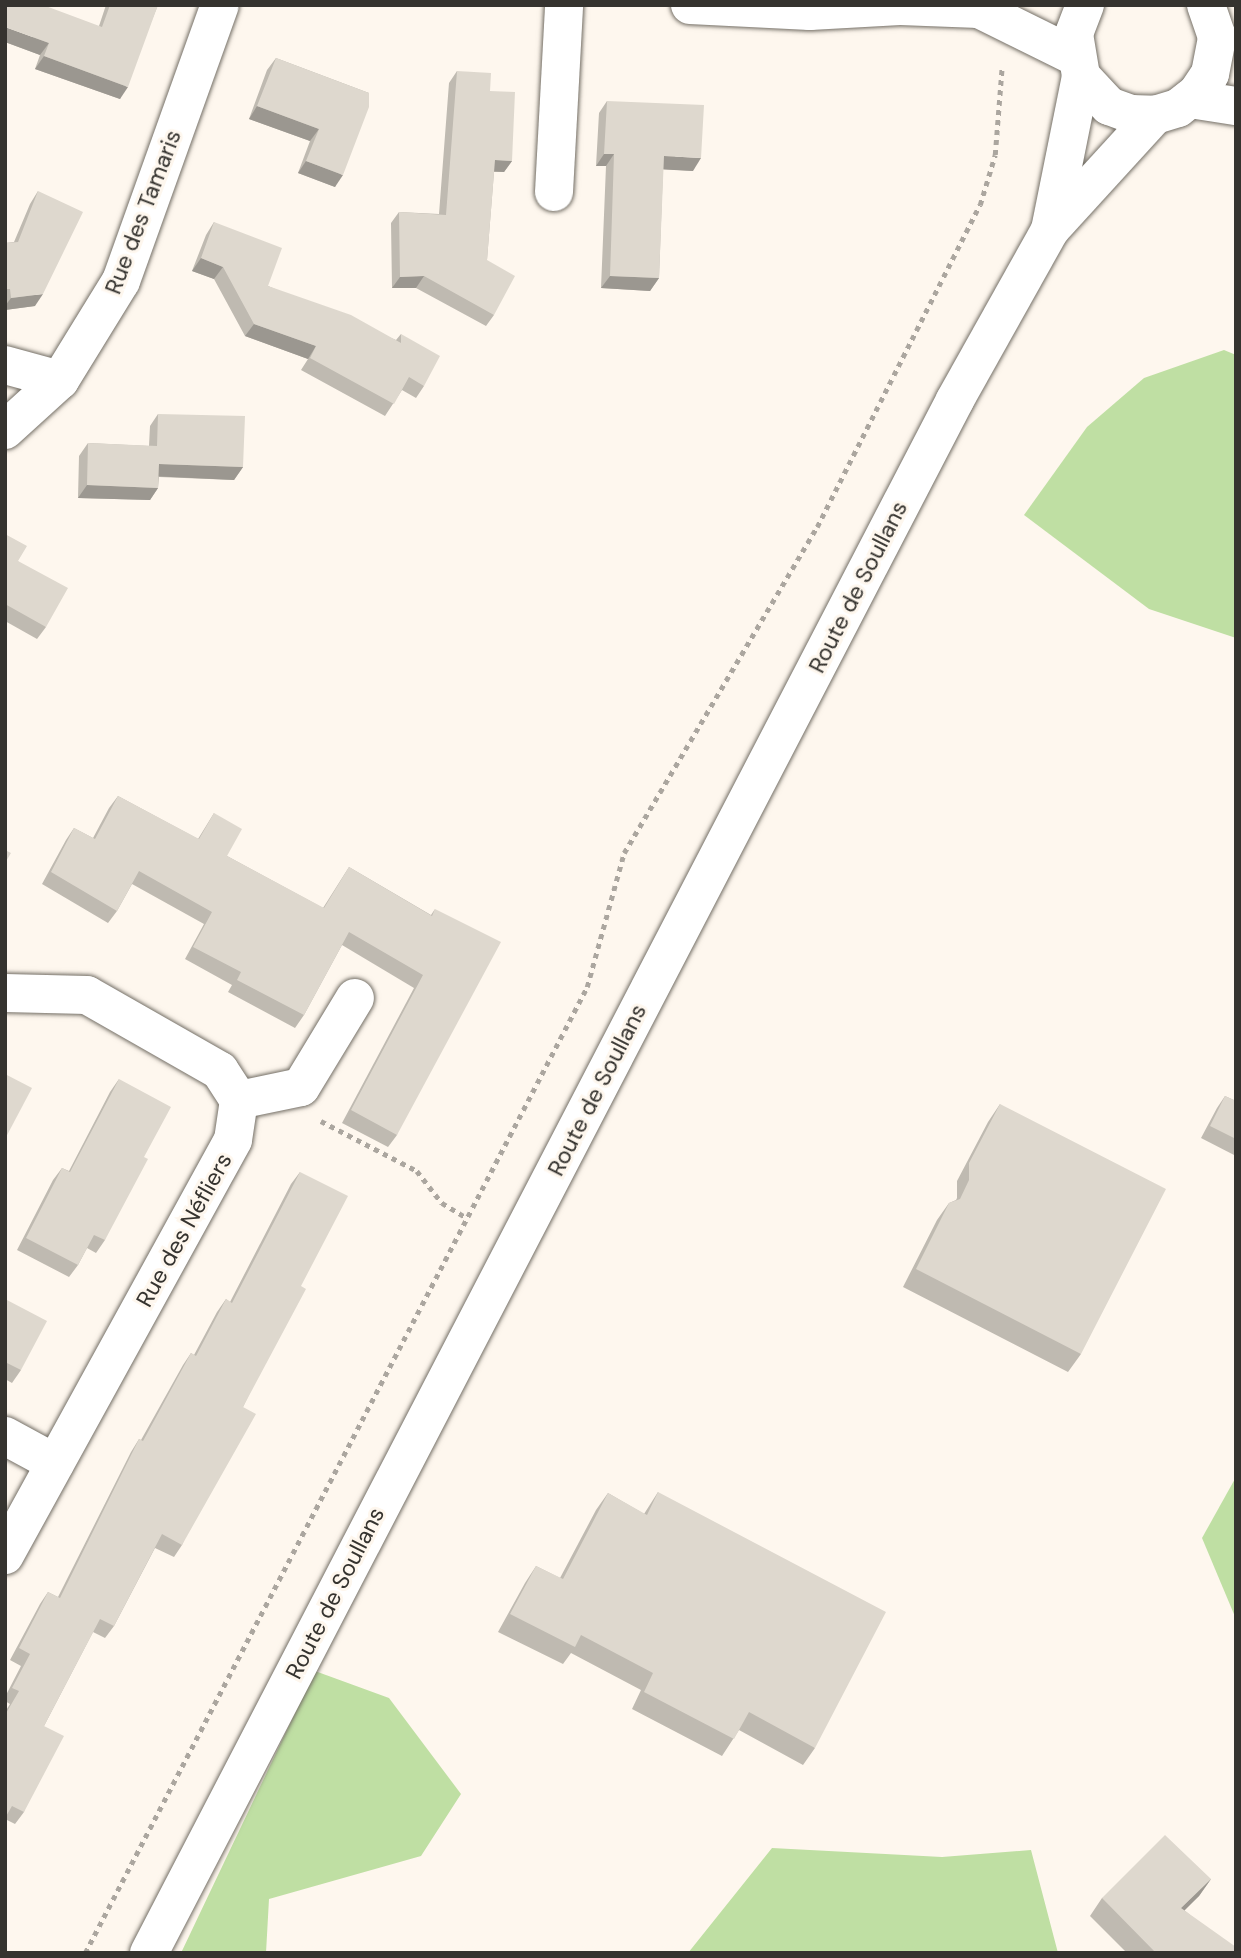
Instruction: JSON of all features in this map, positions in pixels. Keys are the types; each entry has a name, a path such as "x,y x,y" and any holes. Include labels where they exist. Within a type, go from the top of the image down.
{"main road":[{"name":"Rue des Tamaris","path":"5,430 60,380 121,281 220,5"},
{"path":"554,192 564,5"},
{"path":"690,5 810,11 903,6 979,9 1017,25 1077,66 1109,106 1131,114 1155,115 1190,99 1210,74 1215,21"},
{"name":"Route de Soullans","path":"1049,230 1077,66 1074,34 1086,5"},
{"path":"1190,99 1236,106"},
{"name":"Route de Soullans","path":"149,1953 955,400 1049,230 1155,115"},
{"path":"5,365 60,380"},
{"path":"5,993 87,995 220,1071 239,1100 301,1087 355,998"},
{"name":"Rue des Néfliers","path":"5,1555 233,1140 239,1100"},
{"path":"5,1436 55,1463"}],"path":[{"path":"85,1953 587,987 624,853 817,527 980,205 995,156 1002,62 1017,25"},
{"path":"313,1117 417,1171 442,1203 467,1218"}],"green space":[{"path":"1224,350 1236,355 1236,638 1149,609 1024,515 1087,427 1144,378"},
{"path":"1236,1477 1236,1619 1202,1538"},
{"path":"315,1671 389,1698 461,1794 421,1856 269,1899 266,1953 181,1953"},
{"path":"772,1848 942,1857 1031,1850 1058,1953 688,1953"}],"building":[{"path":"5,5 43,5 102,27 110,5 158,5 128,87 44,56 49,43 5,27"},
{"path":"276,58 369,93 369,107 343,175 306,161 319,129 257,106"},
{"path":"457,71 491,73 490,91 515,92 512,161 495,160 487,260 515,276 494,315 424,276 400,277 399,212 446,215"},
{"path":"607,101 704,105 701,158 664,156 659,278 610,276 614,154 604,154"},
{"path":"38,191 83,212 43,294 11,298 10,289 5,289 5,243 18,242"},
{"path":"214,222 282,248 268,286 351,315 401,343 401,334 440,356 424,386 409,377 394,404 310,358 316,346 254,324 223,267 201,258"},
{"path":"158,414 245,416 243,467 159,464 158,488 87,485 88,443 157,446"},
{"path":"5,534 27,546 18,561 68,588 46,627 5,604"},
{"path":"118,796 199,839 214,813 242,829 227,856 324,908 349,867 432,916 435,909 501,942 397,1135 351,1110 423,975 349,932 304,1015 237,980 241,972 193,947 212,912 139,871 117,911 51,872 74,828 95,839"},
{"path":"5,850 11,853 5,863"},
{"path":"5,1074 32,1088 5,1139"},
{"path":"119,1079 171,1107 144,1157 148,1159 105,1240 94,1235 78,1265 26,1238 62,1168 70,1172"},
{"path":"1225,1096 1236,1101 1236,1139 1210,1126"},
{"path":"1000,1104 1166,1189 1081,1354 916,1269 949,1203 960,1199 969,1180 969,1163"},
{"path":"300,1172 348,1196 301,1286 306,1289 243,1407 256,1414 182,1545 162,1534 114,1626 100,1619 44,1726 64,1736 24,1812 12,1806 5,1818 5,1715 19,1691 12,1688 30,1654 19,1648 48,1592 60,1598 139,1439 143,1441 191,1353 196,1356 226,1299 232,1303"},
{"path":"5,1299 47,1321 21,1370 5,1362"},
{"path":"658,1492 886,1612 815,1748 749,1712 734,1739 644,1692 653,1673 581,1635 575,1647 510,1614 536,1566 563,1579 608,1493 647,1515"},
{"path":"1165,1835 1211,1879 1181,1908 1236,1947 1236,1953 1156,1953 1102,1898"}]}
